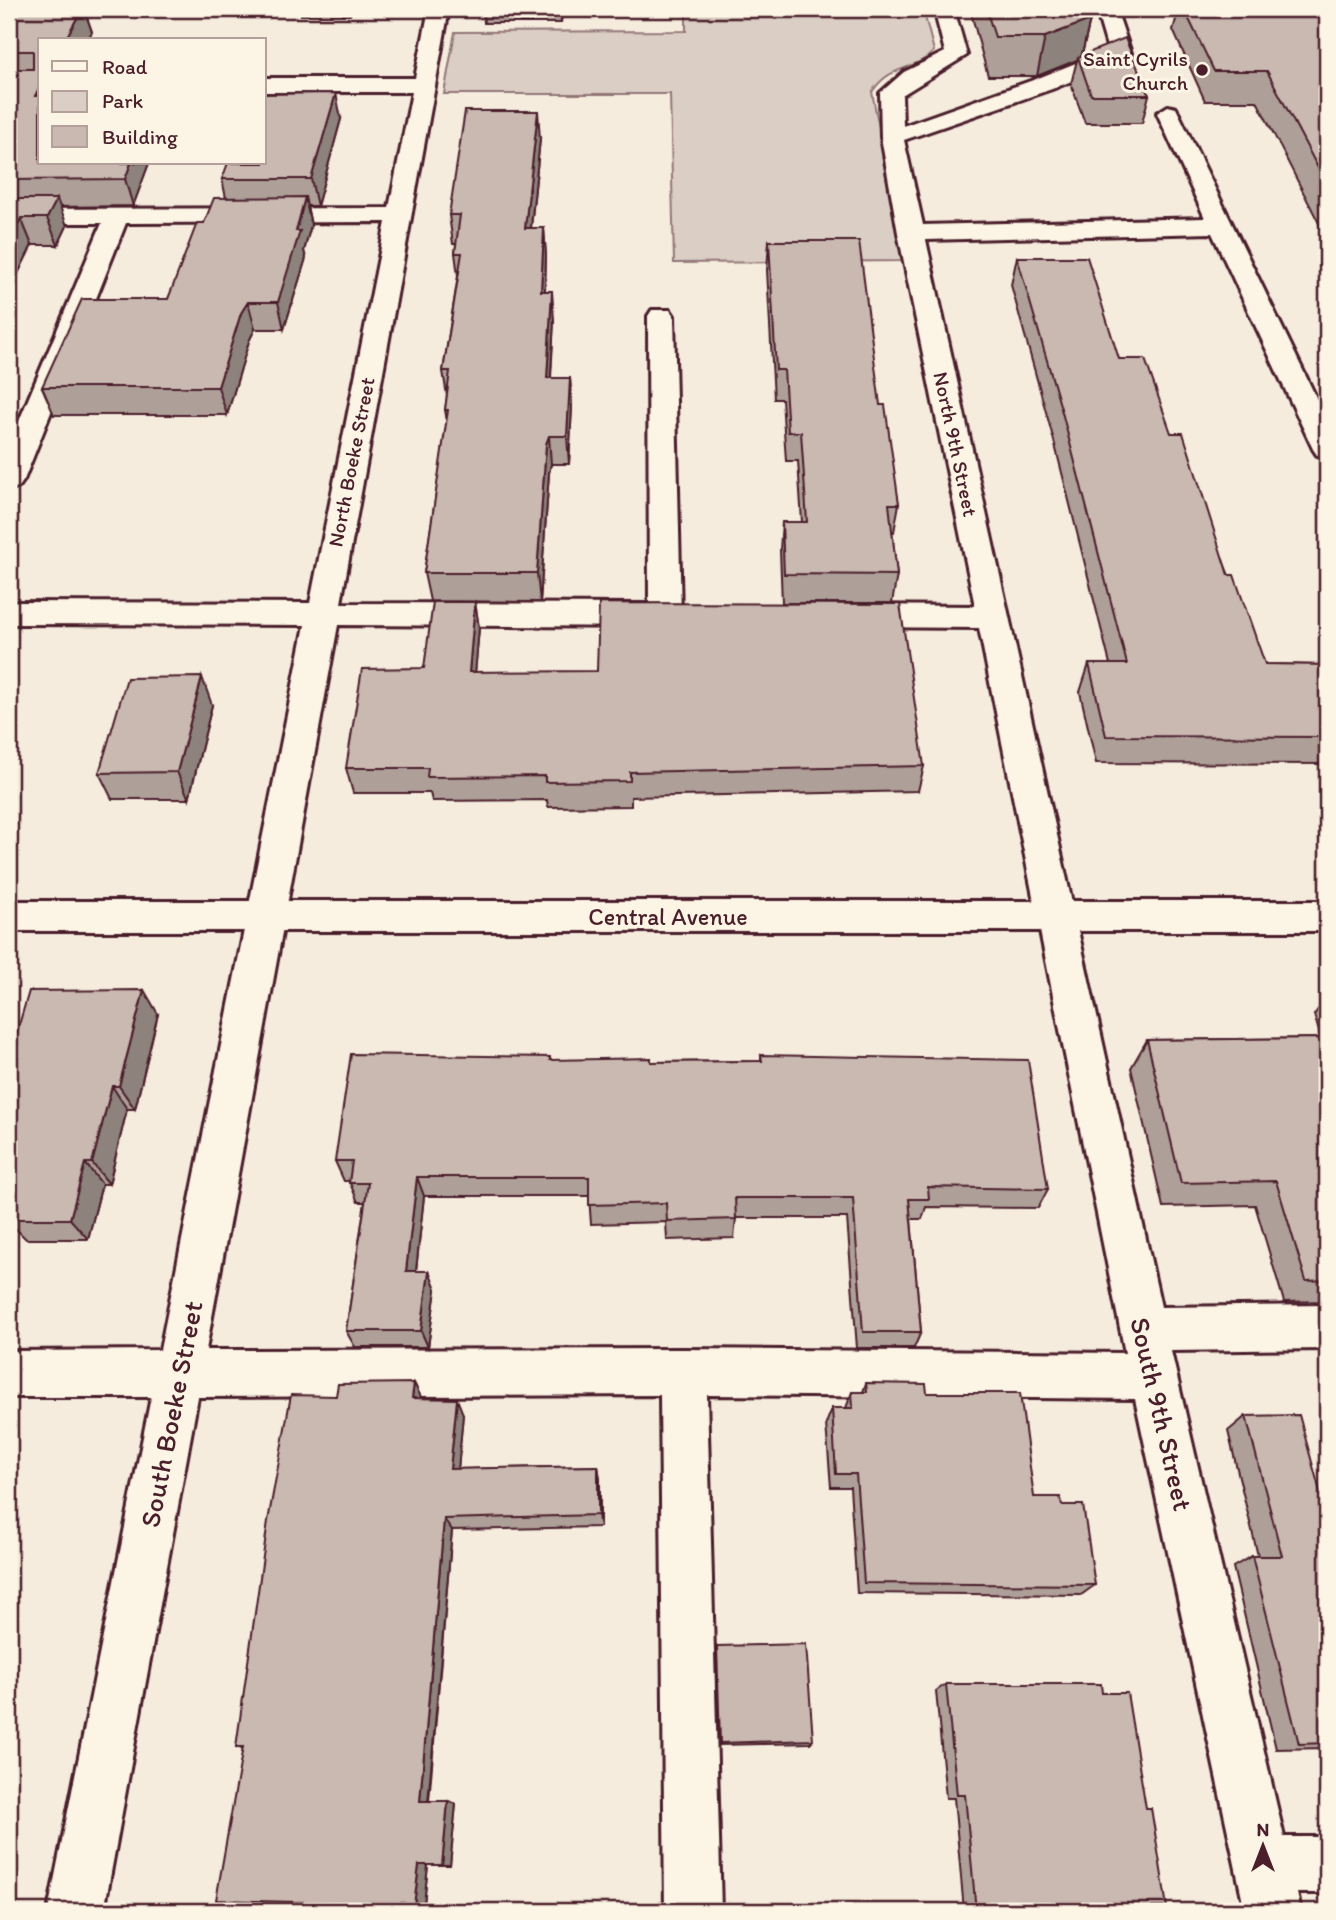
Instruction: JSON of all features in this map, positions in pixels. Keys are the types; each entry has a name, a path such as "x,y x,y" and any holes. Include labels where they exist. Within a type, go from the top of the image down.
{"street":[{"name":"North Boeke Street","path":"267,916 439,9"},
{"name":"North 9th Street","path":"944,9 956,55 912,77 891,93 891,137 1055,916"},
{"path":"891,137 1044,84 1120,53 1106,9"},
{"path":"266,85 423,85"},
{"path":"1168,113 1327,449"},
{"path":"9,216 398,215"},
{"path":"9,480 117,216"},
{"path":"910,233 1220,225"},
{"path":"9,613 679,616 661,316"},
{"path":"816,616 994,617"},
{"name":"Central Avenue","path":"9,916 1327,916"},
{"name":"South Boeke Street","path":"76,1911 267,916"},
{"name":"South 9th Street","path":"1055,916 1143,1329 1268,1888"},
{"path":"1143,1329 1327,1327"},
{"path":"683,1372 693,1911"},
{"path":"9,1374 683,1372 1154,1376"},
{"path":"1268,1888 1327,1865"}],"green space":[{"path":"686,9 923,9 934,51 919,62 887,76 872,92 905,261 674,263 670,94 444,94 455,32 686,31"}],"building":[{"path":"16,9 82,9 66,38 38,38 38,90 35,96 38,96 38,164 131,164 125,179 9,180 9,69 33,69 33,51 9,51 9,20"},
{"path":"986,9 1086,9 1090,20 1045,37 995,37"},
{"path":"1184,9 1314,9 1327,31 1327,185 1267,71 1214,71"},
{"path":"1125,38 1149,95 1091,95 1078,57"},
{"path":"336,93 311,179 222,179 228,164 266,164 266,94"},
{"path":"465,111 538,111 525,228 544,228 541,291 552,291 547,378 570,378 567,436 549,436 546,444 537,573 424,573 448,410 445,410 450,371 443,371 462,253 455,253 460,215 449,215"},
{"path":"305,197 296,231 300,231 278,302 248,302 241,313 218,387 42,387 82,299 168,299 197,223 204,223 214,198"},
{"path":"9,199 57,199 47,218 21,218 9,243"},
{"path":"769,241 859,241 880,405 885,405 899,504 889,504 897,575 784,574 782,522 807,522 801,432 788,432 784,370 776,370"},
{"path":"1017,257 1087,257 1119,359 1145,359 1171,433 1183,433 1228,575 1234,575 1265,664 1327,665 1327,737 1106,736 1089,664 1127,664 1062,412"},
{"path":"433,602 475,602 469,672 597,671 599,603 900,604 924,766 630,772 630,781 545,782 545,776 427,777 428,768 346,768 362,669 424,668"},
{"path":"202,677 177,772 99,773 127,678"},
{"path":"144,990 119,1086 112,1086 92,1163 85,1163 70,1219 9,1219 13,1197 9,1197 9,1059 29,991"},
{"path":"1327,1038 1327,1280 1306,1281 1276,1181 1181,1183 1147,1040"},
{"path":"351,1054 550,1057 550,1060 651,1058 651,1062 762,1061 761,1055 1028,1060 1048,1189 928,1187 929,1199 909,1199 921,1332 863,1332 853,1198 735,1198 736,1219 667,1221 666,1203 589,1205 589,1177 417,1177 406,1271 429,1271 421,1331 346,1331 368,1183 349,1183 352,1161 335,1161"},
{"path":"414,1383 412,1398 457,1399 450,1469 598,1466 598,1515 444,1519 420,1801 448,1801 442,1865 419,1865 414,1905 216,1900 243,1747 236,1747 268,1521 291,1395 336,1396 338,1384"},
{"path":"866,1383 926,1384 927,1393 1020,1393 1034,1497 1060,1497 1062,1505 1083,1505 1095,1585 864,1583 856,1474 836,1474 832,1408 853,1408 852,1392 867,1392"},
{"path":"1299,1415 1327,1517 1327,1743 1299,1744 1252,1556 1282,1556 1246,1416"},
{"path":"806,1644 813,1740 720,1743 717,1646"},
{"path":"946,1684 1101,1684 1102,1693 1127,1693 1146,1808 1151,1808 1167,1907 1139,1907 1140,1911 976,1911 965,1795 957,1795"}],"place":[{"name":"Saint Cyrils Church","path":"1202,70"}]}
